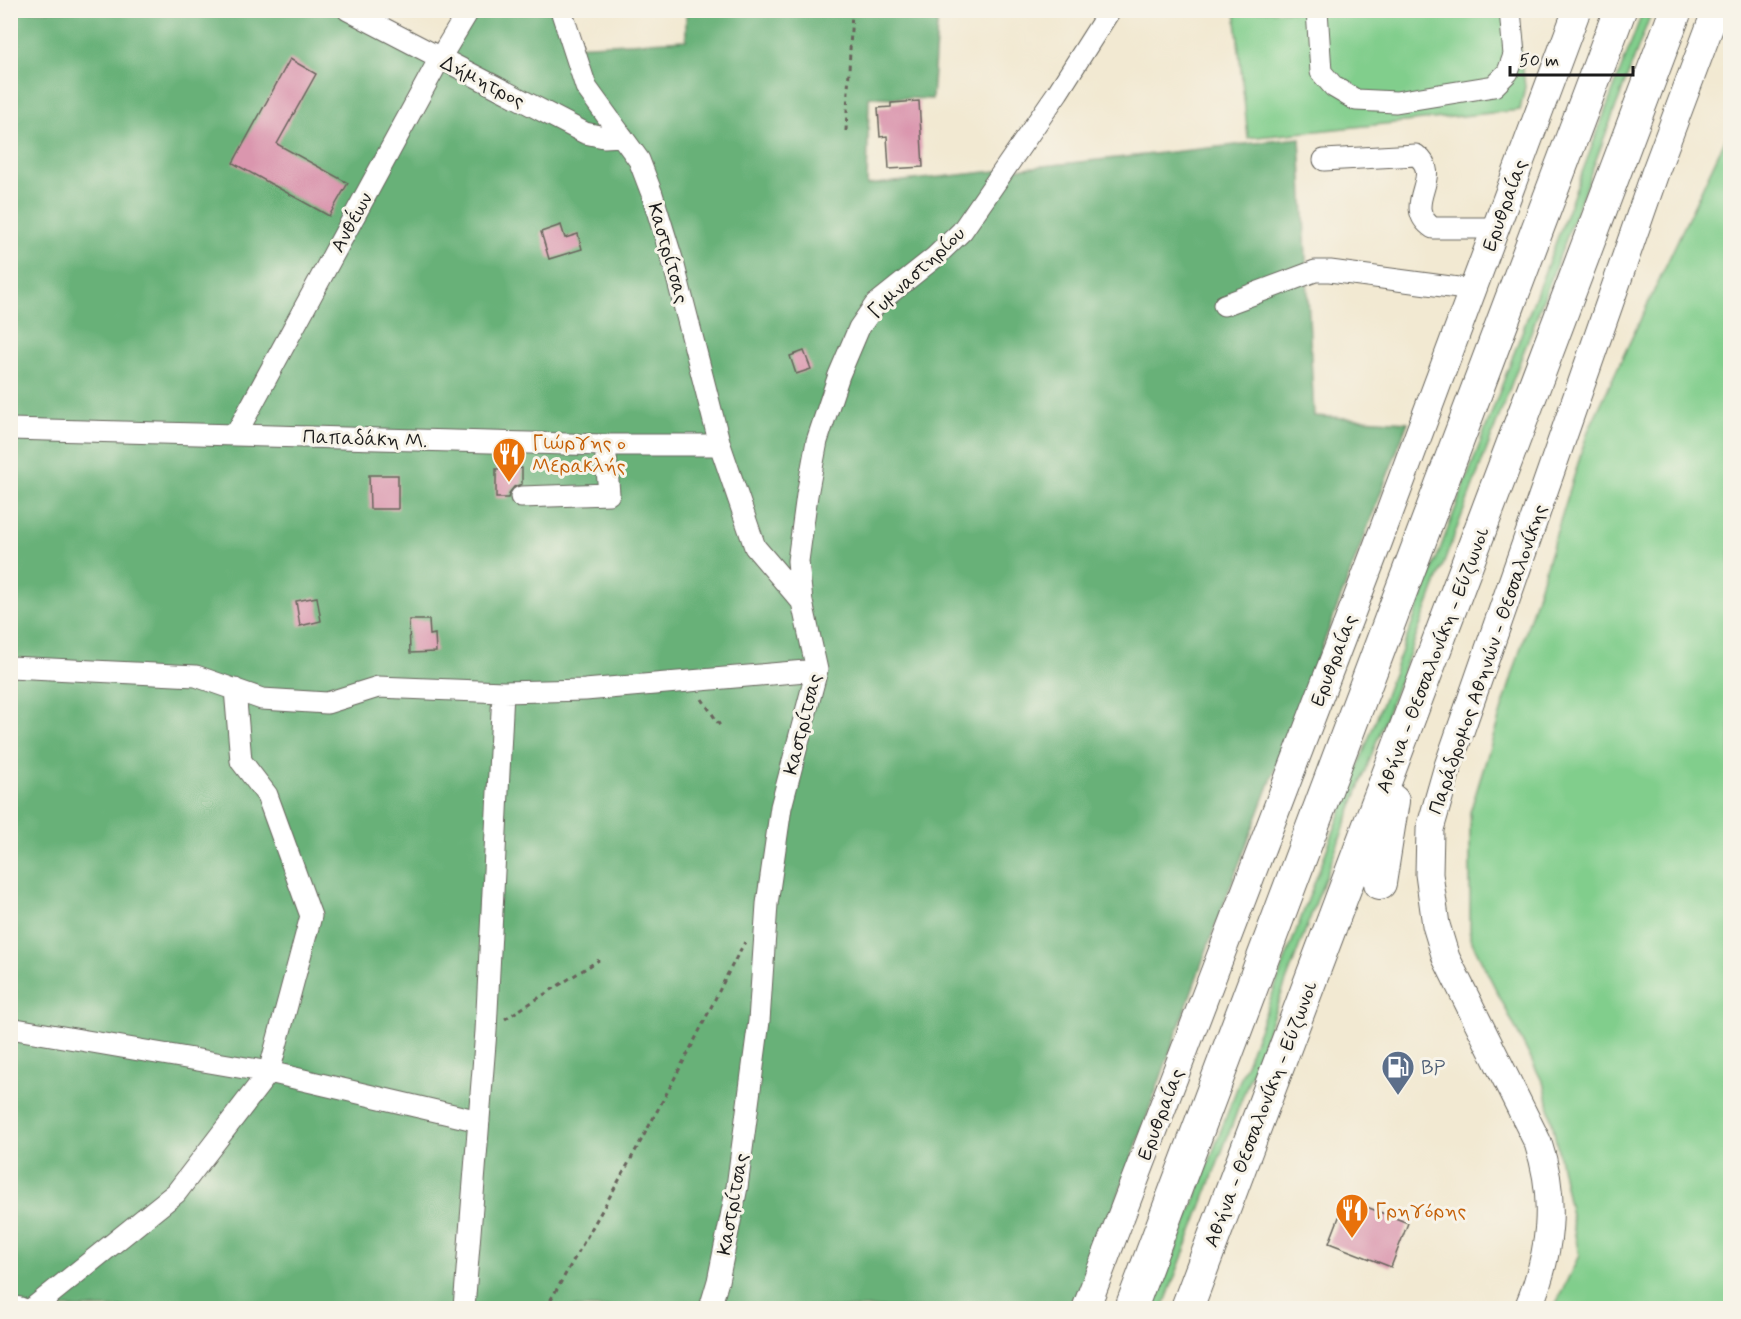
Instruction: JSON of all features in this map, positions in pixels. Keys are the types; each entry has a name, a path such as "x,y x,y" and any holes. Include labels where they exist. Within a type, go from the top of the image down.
{"highway":[{"path":"1131,1308 1620,10"},
{"name":"Αθήνα - Θεσσαλονίκη - Εύζωνοι","path":"1187,1308 1676,10"},
{"path":"1380,883 1402,738"}],"main road":[{"name":"Ερυθραίας","path":"1086,1308 1373,557 1577,10"},
{"name":"Παράδρομος Αθηνών - Θεσσαλονίκης","path":"1528,1308 1538,1284 1549,1236 1549,1189 1546,1165 1538,1143 1456,979 1440,942 1429,874 1430,829 1455,744 1656,170 1716,10"}],"street":[{"name":"Δήμητρος","path":"348,10 585,133 604,137 622,136"},
{"name":"Ανθέων","path":"236,434 440,58 469,10"},
{"name":"Καστρίτσας","path":"561,10 586,87 639,160 673,262 720,445 755,548 802,602 818,670 781,807 766,904 759,1021 737,1187 718,1281 710,1308"},
{"name":"Γυμναστηρίου","path":"802,602 798,561 817,441 839,375 859,328 875,305 934,258 962,231 1058,92 1110,10"},
{"path":"1317,10 1321,72 1334,87 1356,100 1396,102 1494,86 1508,72 1514,55 1510,10"},
{"path":"1324,160 1416,155 1424,160 1428,167 1419,212 1424,222 1433,228 1496,228"},
{"path":"1224,305 1315,271 1473,290"},
{"name":"Παπαδάκη Μ.","path":"10,429 605,445 720,445"},
{"path":"521,497 609,494 605,445"},
{"path":"10,667 196,676 262,699 327,703 378,687 503,692 585,690 818,670"},
{"path":"33,1308 176,1193 269,1072 311,915 267,795 241,761 235,690"},
{"path":"465,1308 486,1031 503,692"},
{"path":"10,1028 269,1072 479,1121"},
{"path":"10,1306 21,1308"}],"path":[{"path":"846,131 852,10"},
{"path":"689,681 722,727"},
{"path":"546,1308 629,1162 683,1062 722,982 750,933"},
{"path":"486,1031 599,960"}],"green space":[{"path":"10,11 356,11 442,57 470,11 560,11 571,46 686,40 686,11 938,11 932,99 869,97 867,185 1300,138 1314,416 1408,422 1213,932 1078,1308 11,1308"},
{"path":"1235,11 1516,11 1525,87 1520,110 1248,138"},
{"path":"1643,11 1652,11 1163,1308 1154,1308"},
{"path":"1730,129 1730,1308 1554,1308 1579,1255 1545,1087 1470,938 1470,812 1588,431"}],"building":[{"path":"290,59 316,74 277,144 348,183 329,216 233,163"},
{"path":"919,101 923,167 889,169 887,136 880,137 878,108 891,107 891,103"},
{"path":"561,225 565,238 578,234 582,249 549,259 541,232"},
{"path":"804,351 811,369 796,374 790,356"},
{"name":"Γιώργης ο Μερακλής","path":"522,468 522,484 514,487 508,498 496,498 496,469"},
{"path":"369,475 398,475 398,509 370,509"},
{"path":"317,597 321,621 300,626 296,601"},
{"path":"409,620 429,620 430,635 435,634 436,652 410,653"},
{"path":"1346,1199 1408,1223 1391,1267 1329,1243"}],"place":[{"name":"Γιώργης ο Μερακλής","path":"509,483"},
{"name":"BP","path":"1398,1096"},
{"name":"Γρηγόρης","path":"1352,1239"}]}
